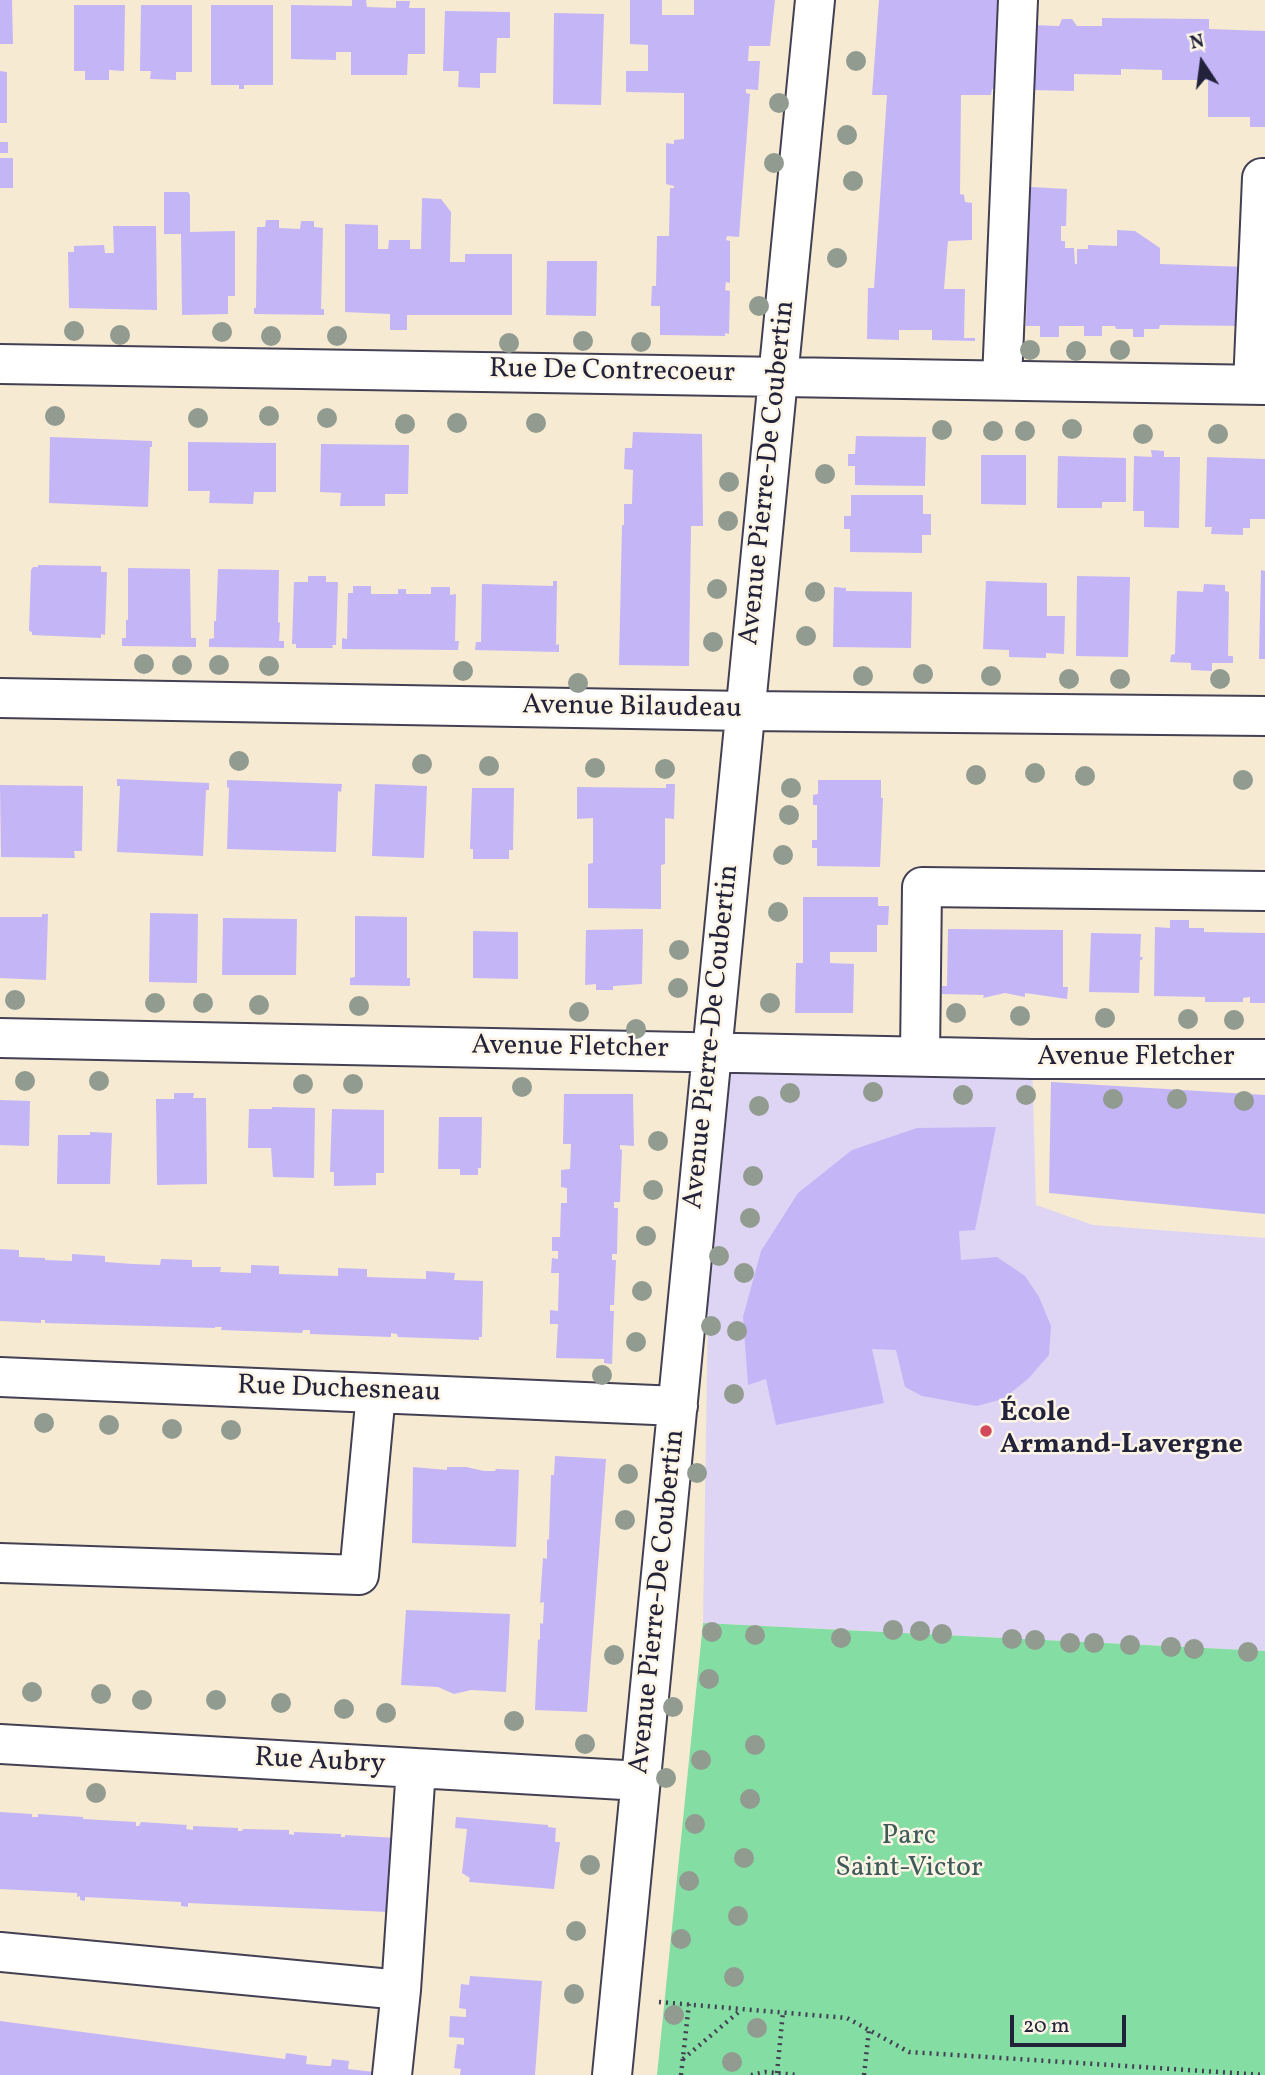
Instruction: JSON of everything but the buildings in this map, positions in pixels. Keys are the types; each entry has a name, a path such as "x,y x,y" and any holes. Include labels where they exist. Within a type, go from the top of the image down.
{"street":[{"name":"Avenue Pierre-De Coubertin","path":"612,2075 815,0"},
{"path":"1002,380 1018,0"},
{"path":"1259,385 1262,178 1265,178"},
{"name":"Rue De Contrecoeur","path":"0,364 1259,385"},
{"name":"Avenue Bilaudeau","path":"0,698 746,711 1265,716"},
{"path":"920,1056 922,887 1265,891"},
{"name":"Avenue Fletcher","path":"0,1038 1032,1059 1265,1059"},
{"name":"Rue Duchesneau","path":"0,1377 678,1406"},
{"path":"0,1563 359,1575 376,1393"},
{"name":"Rue Aubry","path":"0,1744 641,1782"},
{"path":"392,2075 401,1990 415,1768"},
{"path":"0,1952 401,1990"}],"path":[{"path":"619,1998 847,2018 909,2052 1265,2075"},
{"path":"681,2075 689,2004"},
{"path":"683,2059 743,2009"},
{"path":"777,2073 783,2012"},
{"path":"864,2075 869,2030"},
{"path":"1179,2069 1184,2075"},
{"path":"751,2075 765,2072 798,2075"}],"shaded area":[{"name":"École Armand-Lavergne","path":"712,1052 1032,1059 1036,1205 1093,1225 1265,1238 1265,1651 703,1623"}],"green space":[{"name":"Parc Saint-Victor","path":"703,1623 1265,1651 1265,2075 657,2075"}],"place":[{"name":"École Armand-Lavergne","path":"986,1431"}]}
